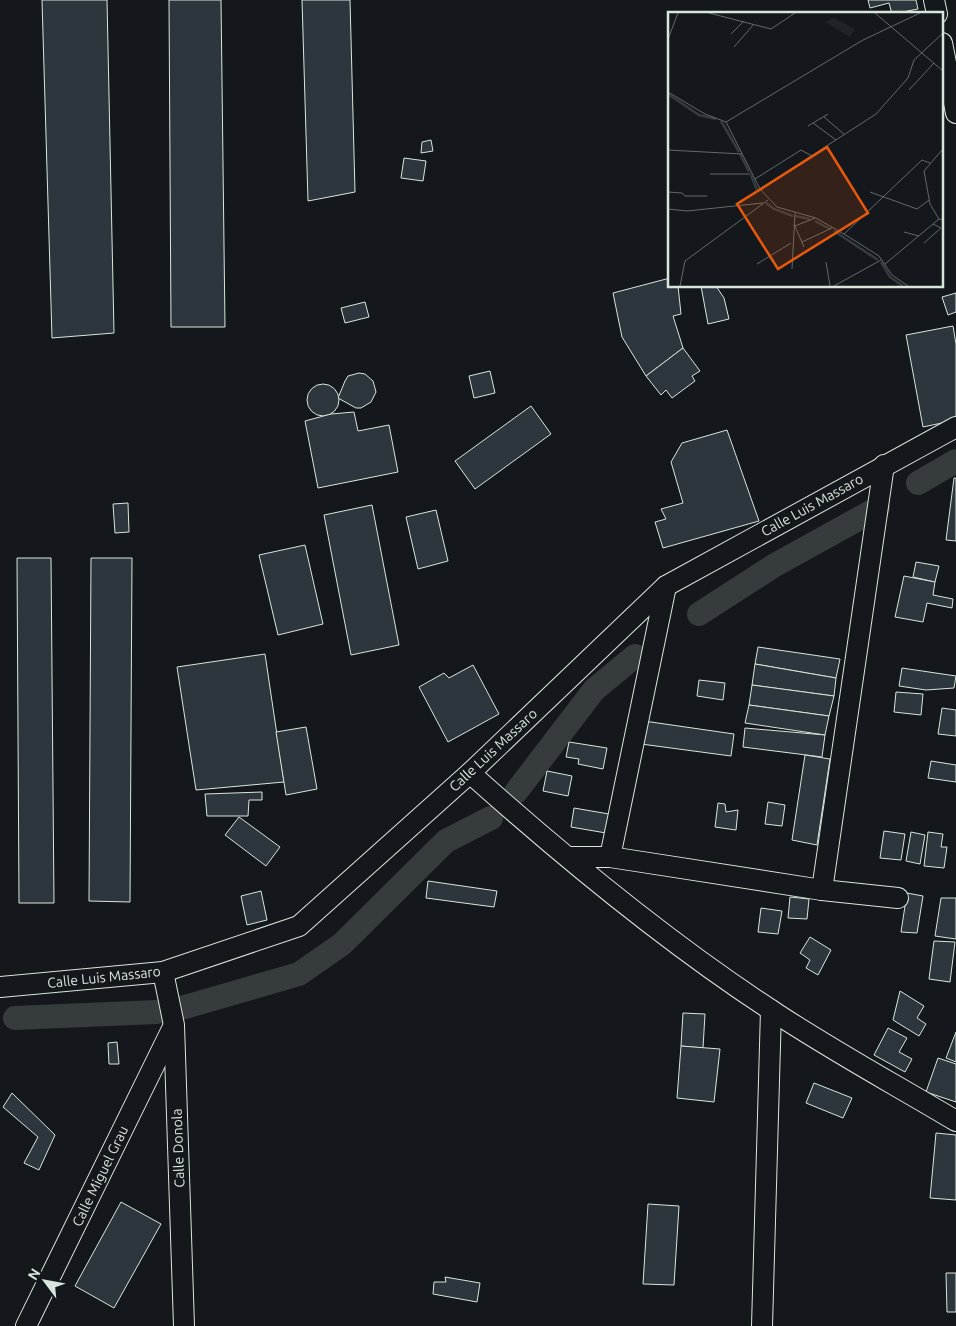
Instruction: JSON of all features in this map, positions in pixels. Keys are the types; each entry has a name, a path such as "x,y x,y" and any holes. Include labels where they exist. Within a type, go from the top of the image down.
{"street":[{"path":"944,53 956,112"},
{"name":"Calle Luis Massaro","path":"0,988 163,972 299,926 470,773 666,586 956,427"},
{"path":"822,890 884,465"},
{"path":"610,857 666,586"},
{"path":"470,773 536,832 643,919 771,1010 956,1121"},
{"path":"568,857 610,857 822,890 898,898"},
{"name":"Calle Donola","path":"163,972 174,1025 184,1326"},
{"path":"762,1326 771,1010"},
{"name":"Calle Miguel Grau","path":"26,1326 174,1025"}],"building":[{"path":"42,0 107,0 114,333 52,338"},
{"path":"169,0 221,0 225,327 171,327"},
{"path":"302,0 350,0 355,192 308,201"},
{"path":"868,0 916,0 918,9 891,12 889,3 870,8"},
{"path":"431,140 433,151 421,153 422,142"},
{"path":"404,158 426,161 423,181 401,178"},
{"path":"668,279 668,288 678,288 681,314 673,316 683,348 646,376 622,337 613,293"},
{"path":"701,288 717,288 724,298 729,319 708,324"},
{"path":"956,293 956,312 948,315 942,297"},
{"path":"365,302 369,317 345,323 341,308"},
{"path":"953,326 956,344 956,420 923,427 906,335"},
{"path":"683,348 700,371 692,376 695,381 672,398 666,390 661,395 646,376"},
{"path":"490,371 495,393 474,398 469,376"},
{"path":"359,373 365,374 373,381 376,392 371,402 361,408 356,408 338,398 348,376"},
{"path":"323,384 329,385 334,389 338,394 338,406 334,411 329,415 323,416 317,415 312,411 308,406 307,400 308,394 312,389 317,385"},
{"path":"531,406 551,434 475,489 455,461"},
{"path":"354,412 358,431 389,425 398,472 318,488 305,421 331,414"},
{"path":"727,430 759,521 663,548 655,522 666,519 661,509 683,503 671,462 682,443"},
{"path":"954,478 956,478 956,541 946,540"},
{"path":"128,503 129,532 115,533 113,504"},
{"path":"372,505 399,645 351,655 324,515"},
{"path":"436,510 448,561 418,569 406,517"},
{"path":"305,545 323,624 278,635 259,555"},
{"path":"17,558 51,558 54,903 19,903"},
{"path":"91,558 132,558 130,902 89,901"},
{"path":"916,562 939,566 935,582 913,577"},
{"path":"904,576 935,582 933,595 953,599 952,608 927,603 923,622 895,617"},
{"path":"758,647 840,659 836,678 755,664"},
{"path":"265,654 284,782 196,790 177,667"},
{"path":"755,664 836,678 834,696 752,685"},
{"path":"473,665 499,714 448,742 419,687 444,673 449,678"},
{"path":"902,668 956,676 954,688 926,690 899,686"},
{"path":"699,680 725,683 723,700 697,696"},
{"path":"752,685 834,696 829,716 749,705"},
{"path":"896,692 923,694 921,715 894,712"},
{"path":"749,705 829,716 825,735 745,723"},
{"path":"942,708 956,710 956,736 938,734"},
{"path":"644,721 734,734 731,756 641,744"},
{"path":"306,727 317,789 286,795 276,732"},
{"path":"745,728 825,735 822,757 743,747"},
{"path":"569,742 607,748 603,769 578,764 579,759 566,757"},
{"path":"805,755 830,759 817,845 792,840"},
{"path":"931,761 956,765 956,782 928,778"},
{"path":"547,771 572,776 568,796 543,791"},
{"path":"262,792 262,800 249,800 248,816 207,816 205,794"},
{"path":"768,802 785,805 782,826 765,824"},
{"path":"718,803 725,804 726,812 738,810 736,830 715,827"},
{"path":"574,808 609,814 606,833 571,827"},
{"path":"239,817 280,847 266,866 225,835"},
{"path":"884,831 905,834 901,860 880,858"},
{"path":"911,832 925,835 920,864 906,861"},
{"path":"928,832 943,834 941,847 947,847 944,868 924,866"},
{"path":"428,881 497,891 494,907 426,898"},
{"path":"261,891 267,920 247,925 241,896"},
{"path":"907,893 923,896 917,933 901,932"},
{"path":"790,897 809,899 807,919 788,918"},
{"path":"941,898 956,898 956,939 935,936"},
{"path":"761,908 782,911 778,934 758,932"},
{"path":"810,937 831,950 818,975 806,968 810,960 800,953"},
{"path":"934,941 955,942 950,982 929,979"},
{"path":"900,991 924,1006 917,1018 926,1024 919,1036 893,1020"},
{"path":"683,1013 705,1014 703,1048 681,1046"},
{"path":"888,1028 907,1038 899,1052 912,1059 905,1072 874,1055"},
{"path":"956,1032 956,1062 946,1058"},
{"path":"117,1042 119,1064 109,1064 108,1043"},
{"path":"681,1046 720,1049 714,1102 677,1098"},
{"path":"938,1058 956,1064 956,1102 926,1092"},
{"path":"814,1083 852,1098 843,1118 806,1103"},
{"path":"12,1093 55,1135 39,1170 24,1163 38,1137 3,1107"},
{"path":"936,1133 956,1135 956,1200 930,1198"},
{"path":"121,1202 161,1224 114,1308 75,1286"},
{"path":"648,1204 679,1206 674,1285 643,1284"},
{"path":"946,1273 956,1273 956,1312 947,1312"},
{"path":"445,1277 480,1283 477,1302 433,1294 434,1282 446,1282"}],"waterway":[{"path":"918,483 956,461"},
{"path":"699,614 775,565 878,508"},
{"path":"516,792 594,690 635,656"},
{"path":"178,1009 299,974 342,944 446,841 491,818"},
{"path":"15,1018 157,1012"}]}
